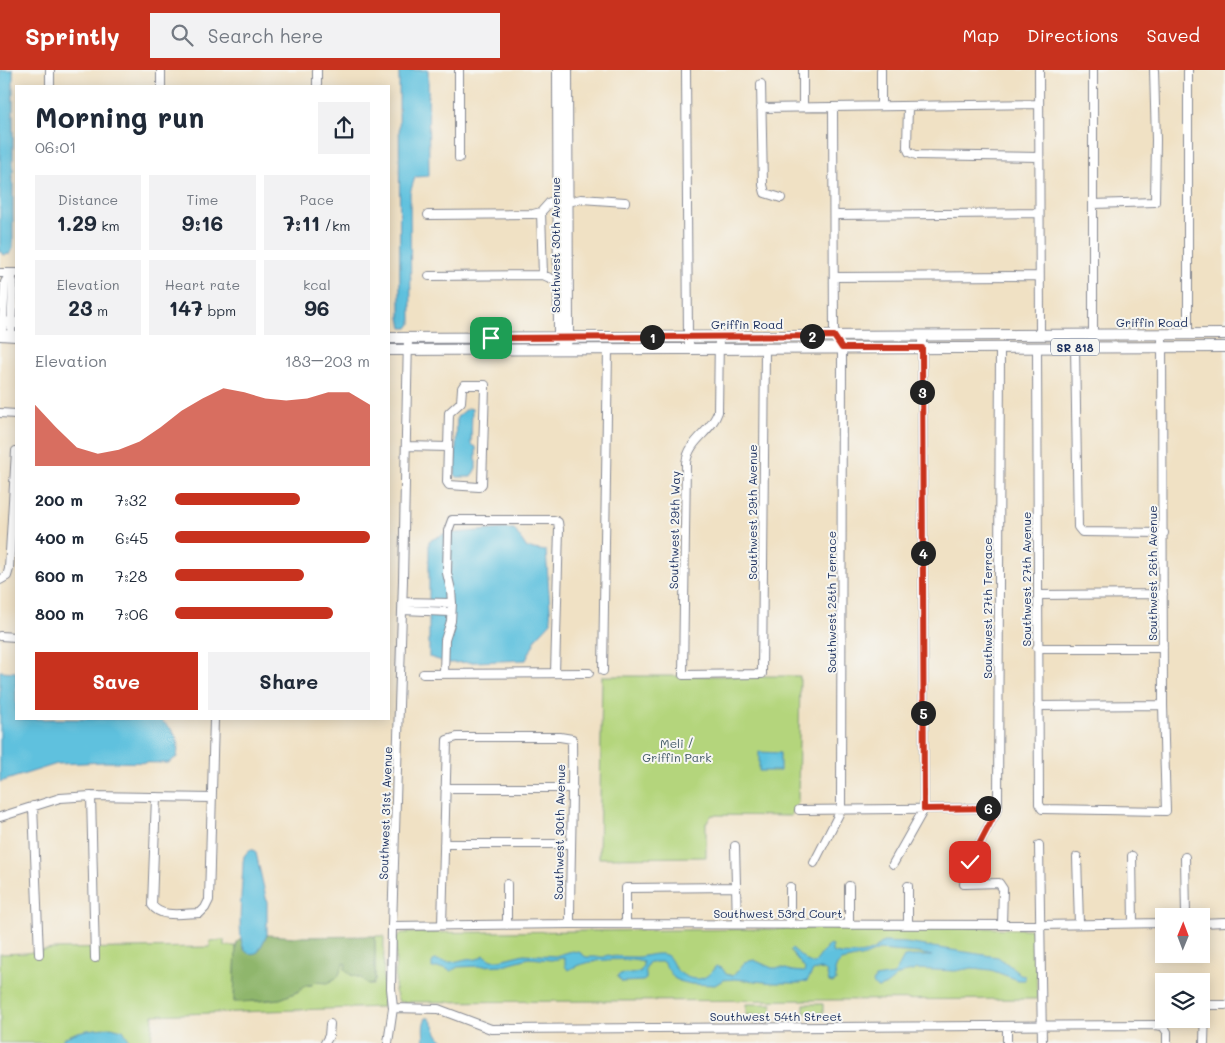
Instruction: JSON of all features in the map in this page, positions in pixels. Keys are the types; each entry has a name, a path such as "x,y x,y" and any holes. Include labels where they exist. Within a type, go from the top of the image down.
{"main road":[{"name":"Southwest 30th Avenue","path":"558,70 563,202 573,242 564,337"},
{"name":"Southwest 30th Avenue","path":"564,349 559,282 567,70"},
{"name":"Griffin Road","path":"390,338 1225,334"},
{"path":"1018,348 1040,335"},
{"path":"1037,348 1059,335"},
{"name":"Griffin Road","path":"390,350 1225,347"}],"street":[{"path":"50,70 50,85"},
{"path":"161,70 161,85"},
{"path":"317,70 317,85"},
{"path":"459,70 459,158"},
{"path":"686,70 688,337 690,349"},
{"path":"803,70 803,107"},
{"path":"880,70 881,106"},
{"path":"1038,70 1040,335"},
{"path":"1093,70 1093,335"},
{"path":"1092,204 1155,202 1154,70"},
{"path":"1188,70 1188,334"},
{"path":"760,84 763,185 765,194 781,198"},
{"path":"761,108 1039,104"},
{"path":"908,106 907,147 909,152 916,155 1039,157"},
{"path":"833,107 834,336 842,348"},
{"path":"428,215 533,214 541,212 550,202 581,199 625,202"},
{"path":"541,212 543,275"},
{"path":"834,215 1038,213"},
{"path":"0,273 13,273"},
{"path":"7,336 8,323 4,282 13,273"},
{"path":"429,276 543,275 559,282"},
{"path":"834,277 1039,276"},
{"name":"Southwest 26th Avenue","path":"1042,808 1166,811 1163,706 1162,334"},
{"name":"Southwest 29th Way","path":"683,675 686,464 692,444 714,421 718,412 719,336"},
{"path":"893,864 924,809 922,336"},
{"name":"Southwest 31st Avenue","path":"388,1043 393,1008 391,988 392,926 408,338"},
{"name":"Southwest 28th Terrace","path":"814,863 841,810 842,348"},
{"name":"Southwest 27th Terrace","path":"970,862 998,808 1000,348"},
{"name":"Southwest 27th Avenue","path":"1037,348 1039,804 1042,808"},
{"path":"1075,348 1078,527 1082,532 1164,533"},
{"path":"603,671 608,349"},
{"name":"Southwest 29th Avenue","path":"683,675 762,674 765,349"},
{"path":"464,385 484,385 482,484 479,487 449,485 447,482 448,447 449,413 461,402 462,388 464,385"},
{"path":"0,413 15,414"},
{"path":"406,446 448,447"},
{"path":"3,578 9,568 15,468"},
{"path":"444,673 445,640 451,621 452,603 447,573 448,530 452,520 554,520 558,522 559,529 556,673"},
{"path":"1038,595 1163,594"},
{"path":"402,602 452,603"},
{"path":"402,610 451,612"},
{"path":"0,636 15,636"},
{"path":"1038,648 1163,648"},
{"path":"423,674 589,673"},
{"path":"1038,706 1163,706"},
{"path":"156,797 152,904 156,911 162,913 200,913 206,908 209,900 214,720"},
{"name":"Southwest 30th Avenue","path":"445,788 447,740 457,737 560,737 572,740 573,788 570,844 570,924"},
{"path":"442,925 445,788 573,788"},
{"path":"0,817 60,798 91,796 212,798"},
{"path":"91,796 95,958"},
{"path":"32,806 39,954"},
{"path":"799,810 998,808"},
{"path":"444,844 570,844"},
{"path":"1039,845 1042,1043"},
{"path":"735,846 737,924"},
{"path":"1132,856 1133,923"},
{"path":"1077,857 1079,924"},
{"path":"1185,857 1186,908"},
{"path":"964,884 998,883 1003,889 1002,924"},
{"path":"507,884 508,925"},
{"path":"849,886 849,925"},
{"path":"908,886 908,924"},
{"path":"626,924 626,888 736,887"},
{"path":"790,887 790,925"},
{"path":"1210,923 1225,922"},
{"name":"Southwest 53rd Court","path":"392,926 1155,923"},
{"path":"1204,1043 1205,1008 1209,1005 1225,1005"},
{"name":"Southwest 54th Street","path":"393,1008 438,1010 491,1029 1163,1026 1167,1032 1168,1043"},
{"path":"325,1043 330,1036 330,1024"},
{"path":"1006,1043 1007,1026"}],"green space":[{"name":"Meli / Griffin Park","path":"602,676 800,676 798,802 791,816 712,815 706,823 706,857 599,858"},
{"path":"949,927 1029,929 1032,931 1036,940 1037,999 399,1002 395,991 396,942 397,937 402,933"},
{"path":"267,935 296,937 375,936 375,980 373,984 368,985 361,978 349,974 345,969 346,964 344,963 338,977 327,983 315,982 312,985 306,985 299,991 280,999 234,1002 236,946 238,941 242,938 244,949 258,952"},
{"path":"375,936 384,936 383,1007 153,1015 151,1043 0,1043 0,954 53,949 210,947 210,941 224,940 224,946 236,946 234,1001 260,1001 285,997 315,982 331,981 336,977 343,963 346,964 345,969 351,975 361,978 368,985 373,985 375,980"},
{"path":"746,1004 772,1004 772,1014 746,1015"},
{"path":"804,1004 823,1004 823,1013 804,1013"}],"water":[{"path":"0,70 13,70 13,248 10,254 3,255 0,251"},
{"path":"399,70 428,70 429,176 415,177 410,193 411,324 408,328 402,328 400,318"},
{"path":"468,408 472,409 471,444 476,447 476,468 471,477 457,477 455,475 457,417"},
{"path":"514,529 527,548 546,551 551,622 537,637 526,660 449,663 429,657 429,541 444,534"},
{"path":"0,671 15,672 15,720 160,720 173,731 177,739 177,757 168,763 107,762 57,764 0,782"},
{"path":"759,752 780,753 780,771 759,771"},
{"path":"249,850 254,850 256,853 267,902 267,935 258,952 253,954 244,949 240,932 243,862 244,856"},
{"path":"884,942 906,943 998,957 1020,975 1025,976 1025,980 1018,980 991,970 972,968 955,971 916,969 901,974 881,988 877,988 873,983 875,978 894,975 904,957 932,956 879,950 865,956 841,961 835,970 836,981 832,983 829,982 826,971 820,969 813,971 807,981 801,983 774,983 735,979 723,980 715,985 691,984 674,978 663,962 649,962 646,969 646,979 643,981 622,982 618,978 620,974 640,972 643,962 621,960 589,962 568,970 565,966 564,958 551,960 529,958 503,965 458,967 451,971 444,968 432,968 434,960 451,962 476,959 484,955 492,960 499,960 524,954 555,956 572,951 579,952 586,957 604,957 608,955 639,957 663,954 668,956 680,973 700,979 710,973 716,966 722,968 726,974 733,976 745,962 754,960 772,968 804,972 805,969 790,950 792,948 807,961 814,964 828,945 832,946 832,952 854,954 871,951"},
{"path":"426,1018 429,1018 440,1038 448,1043 423,1043"},
{"path":"111,1027 123,1030 131,1043 59,1043 70,1035"}],"route":[{"path":"491,338 834,336 842,348 922,348 924,809 998,808 970,862"}]}
